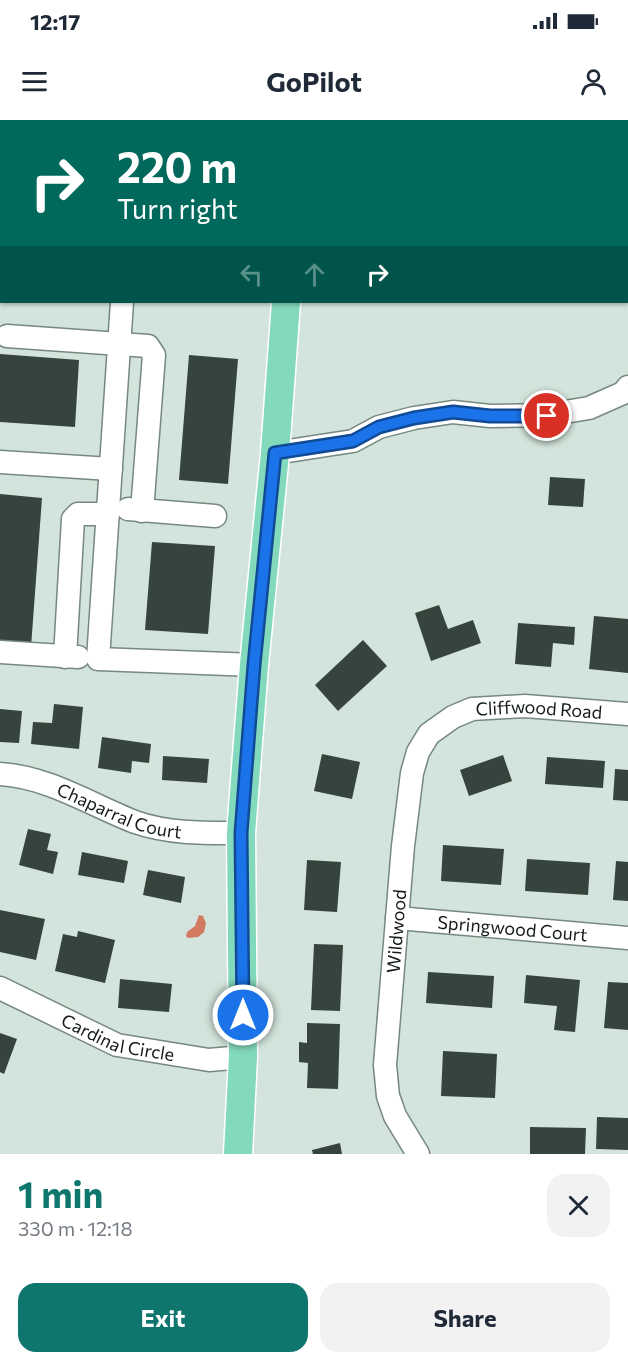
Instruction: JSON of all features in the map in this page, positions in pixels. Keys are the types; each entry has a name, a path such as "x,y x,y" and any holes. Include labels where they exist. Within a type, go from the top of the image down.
{"main road":[{"path":"238,1154 243,1057 241,833 286,303"}],"street":[{"path":"98,658 122,303"},
{"path":"7,336 148,346 154,355 142,511"},
{"path":"275,453 353,441 379,427 414,418 453,412 490,416 547,416 589,408 622,393 628,387"},
{"path":"0,462 111,469"},
{"path":"65,657 73,519 78,514 142,511 215,516"},
{"path":"0,652 254,665"},
{"name":"Cliffwood Road","path":"453,717 472,709 525,706 628,714"},
{"name":"Wildwood","path":"418,1154 395,1116 388,1096 385,1065 403,846 412,773 418,752 429,734 453,717"},
{"name":"Chaparral Court","path":"0,774 9,774 54,786 137,822 179,832 241,833"},
{"name":"Springwood Court","path":"397,918 628,938"},
{"name":"Cardinal Circle","path":"0,988 117,1045 209,1060 243,1057"}],"shaded area":[{"path":"199,915 203,916 206,923 204,932 198,937 188,938 187,932 195,926"}],"building":[{"path":"0,354 79,360 75,427 0,422"},
{"path":"189,355 238,359 228,484 179,480"},
{"path":"550,477 585,479 583,507 548,505"},
{"path":"0,494 42,498 31,647 0,645"},
{"path":"152,542 215,546 208,634 145,630"},
{"path":"439,605 448,629 473,620 481,643 431,661 415,613"},
{"path":"594,616 628,619 628,673 589,669"},
{"path":"518,623 575,627 574,645 553,643 551,667 515,664"},
{"path":"363,640 387,666 338,711 315,685"},
{"path":"54,704 83,707 79,749 31,744 33,722 52,723"},
{"path":"0,709 22,711 19,743 0,742"},
{"path":"102,737 151,744 149,763 132,761 131,773 98,768"},
{"path":"322,754 360,762 352,799 314,791"},
{"path":"503,755 512,781 469,796 460,770"},
{"path":"163,756 209,759 207,783 162,780"},
{"path":"547,757 605,761 603,788 545,784"},
{"path":"615,769 628,770 628,801 613,800"},
{"path":"28,829 51,834 47,850 58,852 53,874 19,865"},
{"path":"443,845 504,849 501,885 441,881"},
{"path":"82,852 128,861 124,883 78,875"},
{"path":"527,859 590,863 588,895 525,891"},
{"path":"307,860 341,862 337,912 304,910"},
{"path":"616,861 628,862 628,901 613,900"},
{"path":"148,870 185,877 181,903 143,895"},
{"path":"0,910 45,919 36,960 0,952"},
{"path":"78,931 115,940 105,983 55,971 63,934 77,937"},
{"path":"314,944 343,945 340,1011 311,1010"},
{"path":"428,972 494,976 492,1008 426,1003"},
{"path":"526,975 580,980 575,1032 554,1030 557,1006 524,1003"},
{"path":"120,979 172,984 169,1012 118,1008"},
{"path":"608,982 628,983 628,1030 604,1028"},
{"path":"307,1023 340,1024 338,1089 307,1088 308,1063 299,1062 299,1042 307,1043"},
{"path":"0,1033 17,1039 4,1074 0,1072"},
{"path":"443,1051 497,1054 495,1098 441,1096"},
{"path":"597,1117 628,1118 628,1150 596,1149"},
{"path":"530,1127 586,1128 585,1154 530,1154"},
{"path":"340,1143 342,1154 313,1154 312,1150"}],"route":[{"path":"243,1015 241,833 254,665 275,453 353,441 379,427 414,418 453,412 490,416 547,416"}]}
